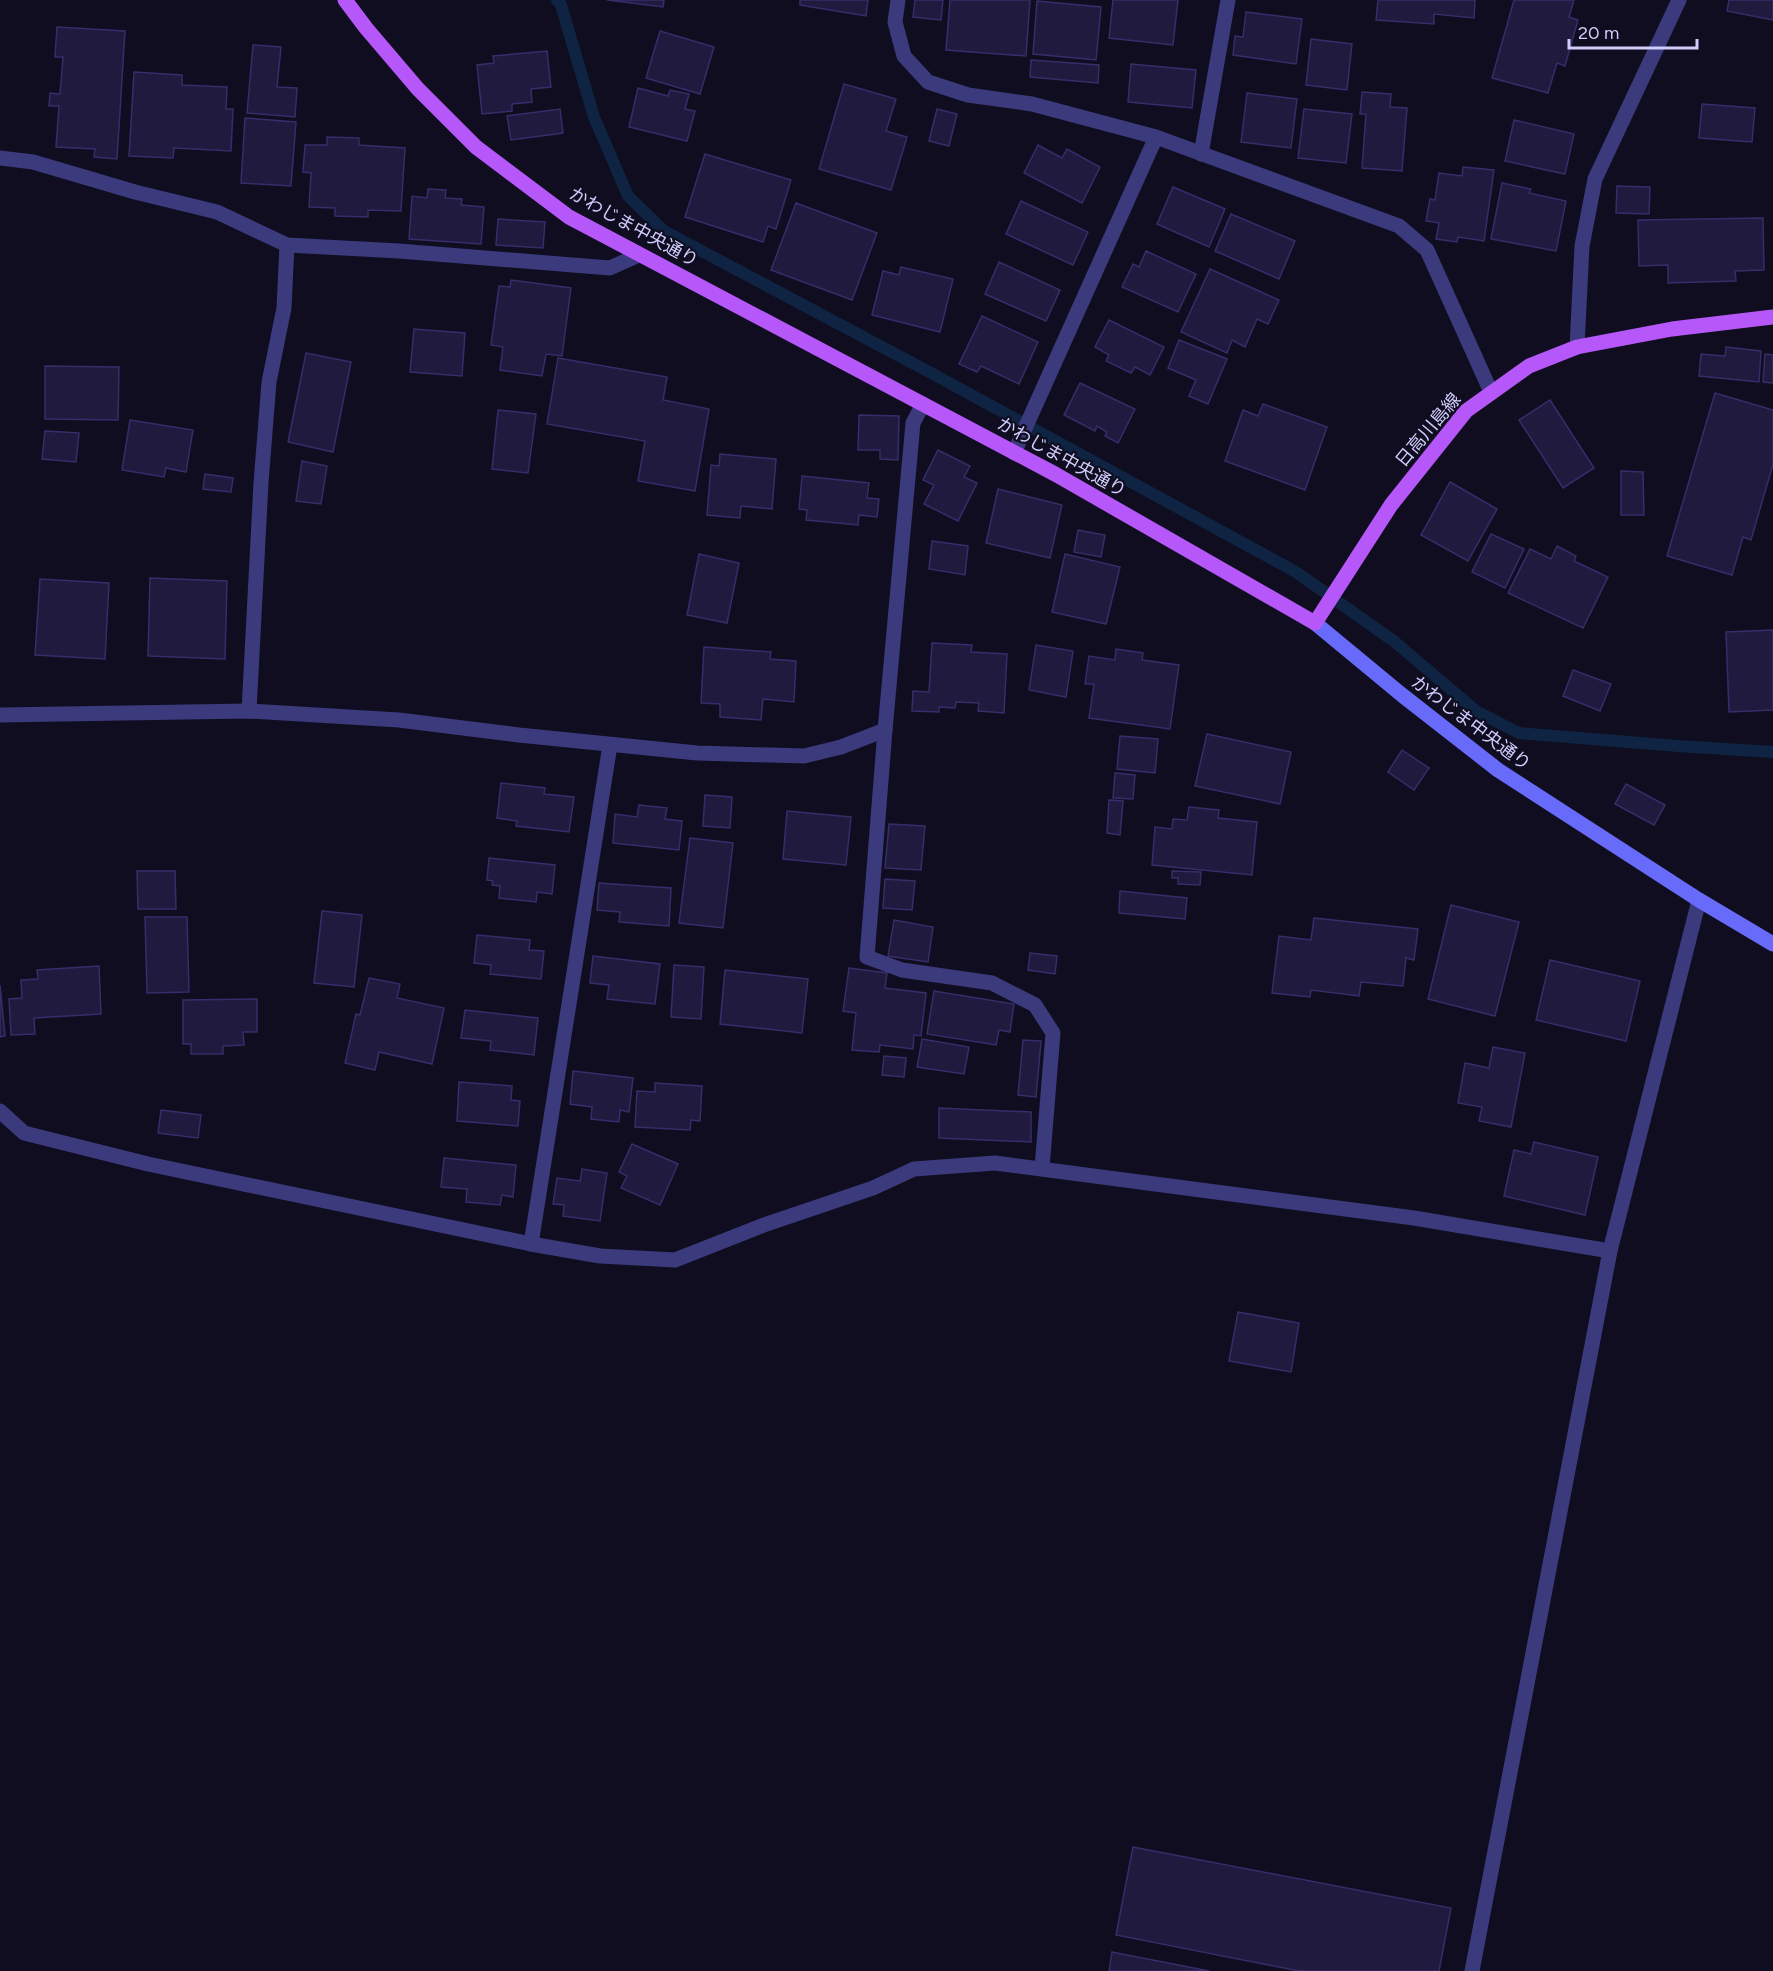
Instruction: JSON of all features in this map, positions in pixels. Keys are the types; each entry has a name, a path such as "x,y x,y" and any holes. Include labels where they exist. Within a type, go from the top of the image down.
{"main road":[{"name":"かわじま中央通り","path":"345,0 418,89 476,147 570,217 1055,474 1315,623"},
{"name":"日高川島線","path":"1315,623 1391,505 1466,411 1529,366 1577,346 1672,329 1773,318"}],"street":[{"path":"898,0 895,22 904,56 928,82 968,95 1032,104 1156,137 1400,226 1427,250 1491,392"},
{"path":"1201,154 1228,0"},
{"path":"1577,346 1582,246 1595,179 1679,0"},
{"path":"1014,453 1156,137"},
{"path":"0,158 33,162 135,192 217,212 287,245 399,251 610,268 639,255"},
{"path":"249,711 261,483 269,382 284,308 287,245"},
{"path":"923,404 913,423 867,957 902,970 992,983 1035,1005 1053,1033 1042,1168"},
{"name":"かわじま中央通り","path":"1315,623 1498,770 1699,900 1773,944"},
{"path":"0,715 249,711 399,720 697,753 804,756 841,747 885,730"},
{"path":"531,1244 610,745"},
{"path":"1472,1971 1610,1251 1699,900"},
{"path":"0,1111 24,1133 148,1164 531,1244 600,1256 675,1260 764,1225 873,1188 914,1169 995,1162 1414,1218 1610,1251"}],"building":[{"path":"607,0 664,0 663,7"},
{"path":"800,0 868,0 866,16 800,5"},
{"path":"915,0 943,0 941,20 913,17"},
{"path":"950,0 1030,0 1026,56 946,50"},
{"path":"1113,0 1178,0 1173,45 1109,38"},
{"path":"1378,0 1475,0 1474,18 1434,14 1434,24 1376,20"},
{"path":"1514,0 1574,0 1569,17 1578,20 1565,66 1557,63 1548,93 1492,78"},
{"path":"1729,0 1773,0 1773,20 1727,11"},
{"path":"1037,1 1101,7 1096,60 1033,54"},
{"path":"1246,12 1302,19 1296,64 1233,55 1235,36 1243,37"},
{"path":"57,27 125,31 117,159 94,157 95,149 56,147 59,106 49,106 50,93 60,94 63,57 55,57"},
{"path":"660,31 714,47 700,94 646,78"},
{"path":"1311,39 1352,44 1347,90 1306,85"},
{"path":"253,45 281,47 277,87 297,88 295,117 247,113"},
{"path":"547,51 551,87 531,89 532,102 512,104 512,111 482,114 477,65 494,63 493,56"},
{"path":"1031,60 1099,65 1098,83 1030,77"},
{"path":"1131,64 1196,70 1192,108 1128,102"},
{"path":"134,72 182,75 182,85 227,87 226,109 233,109 231,151 174,148 173,158 129,156"},
{"path":"844,84 896,99 886,131 907,137 891,190 819,169"},
{"path":"638,88 668,96 670,90 689,94 685,109 695,111 687,141 629,127"},
{"path":"1362,92 1391,94 1390,107 1407,108 1402,171 1362,168 1366,114 1360,114"},
{"path":"1247,93 1297,99 1291,148 1241,142"},
{"path":"1702,104 1755,108 1752,142 1699,138"},
{"path":"560,109 563,133 511,140 507,116"},
{"path":"937,109 957,114 949,146 929,141"},
{"path":"1304,109 1352,114 1346,163 1298,158"},
{"path":"245,118 296,122 291,186 241,183"},
{"path":"1514,120 1574,134 1565,174 1505,161"},
{"path":"327,137 359,138 359,145 405,148 401,211 368,210 368,217 335,216 335,208 309,207 311,173 303,172 305,145 327,145"},
{"path":"1038,145 1062,158 1067,149 1100,167 1082,203 1024,173"},
{"path":"705,154 791,180 776,229 768,226 763,242 685,217"},
{"path":"1463,167 1494,170 1484,241 1458,237 1457,242 1436,239 1439,223 1426,221 1430,199 1435,200 1439,173 1462,176"},
{"path":"1502,183 1531,189 1529,193 1566,201 1556,251 1491,239"},
{"path":"1617,186 1650,187 1649,214 1616,213"},
{"path":"1173,187 1225,209 1209,247 1157,224"},
{"path":"428,189 446,190 445,198 462,199 461,205 484,207 481,244 409,239 412,196 427,198"},
{"path":"1021,201 1088,232 1073,265 1006,234"},
{"path":"796,203 877,233 852,300 771,270"},
{"path":"1231,214 1295,241 1279,279 1215,251"},
{"path":"1763,218 1764,270 1735,271 1736,281 1668,283 1668,265 1639,266 1638,220"},
{"path":"498,219 545,222 543,248 496,245"},
{"path":"1146,251 1196,274 1178,312 1122,287 1133,264 1139,267"},
{"path":"999,262 1060,290 1046,321 985,294"},
{"path":"901,267 953,279 940,332 872,315 883,271 899,275"},
{"path":"1210,269 1279,300 1268,324 1257,319 1245,347 1232,340 1227,353 1181,332"},
{"path":"511,280 571,288 562,356 546,354 542,376 500,370 503,347 491,345 499,286 510,287"},
{"path":"982,316 1038,342 1019,384 981,366 977,372 959,364"},
{"path":"1109,320 1164,347 1150,375 1135,367 1131,373 1106,361 1109,355 1095,347"},
{"path":"414,329 465,333 462,376 410,372"},
{"path":"1179,340 1227,359 1208,404 1189,396 1196,380 1168,368"},
{"path":"1726,347 1761,351 1759,382 1699,376 1701,354 1725,356"},
{"path":"306,353 351,362 333,452 288,442"},
{"path":"1765,354 1773,355 1773,383 1763,382"},
{"path":"558,358 667,377 663,400 709,409 695,491 638,481 645,441 547,424"},
{"path":"45,366 119,367 118,420 45,419"},
{"path":"1080,383 1135,409 1118,443 1105,436 1107,432 1097,426 1095,431 1064,415"},
{"path":"1715,393 1773,410 1773,464 1751,540 1743,537 1732,575 1667,556"},
{"path":"1550,400 1594,468 1563,488 1519,420"},
{"path":"1263,404 1327,427 1305,490 1225,461 1243,410 1258,416"},
{"path":"498,410 536,414 528,473 492,469"},
{"path":"859,415 899,416 898,460 880,459 880,450 858,450"},
{"path":"130,420 193,430 186,472 166,468 164,477 122,470"},
{"path":"45,431 79,433 76,462 42,459"},
{"path":"938,450 970,466 964,477 977,483 958,521 924,504 934,485 923,480"},
{"path":"720,454 776,459 772,509 741,506 740,518 707,515 711,465 719,466"},
{"path":"302,461 327,466 321,504 296,501"},
{"path":"1621,471 1643,472 1644,515 1621,515"},
{"path":"205,474 233,478 231,492 203,489"},
{"path":"802,476 869,483 867,498 879,499 877,517 859,515 858,525 806,520 807,510 799,509"},
{"path":"1450,482 1497,509 1468,561 1421,535"},
{"path":"998,489 1062,505 1050,558 986,543"},
{"path":"1078,530 1105,535 1101,557 1074,552"},
{"path":"1491,534 1524,549 1505,588 1472,572"},
{"path":"932,541 968,546 965,575 929,569"},
{"path":"1557,546 1576,556 1574,561 1608,577 1583,628 1508,593 1530,549 1551,559"},
{"path":"699,554 739,563 727,623 687,615"},
{"path":"1065,554 1120,567 1106,624 1052,612"},
{"path":"150,578 227,581 225,659 148,656"},
{"path":"40,579 109,583 105,659 35,655"},
{"path":"1773,630 1773,710 1729,712 1726,632"},
{"path":"932,643 972,645 971,652 1007,654 1004,713 978,711 979,703 956,702 955,708 939,707 939,712 912,711 913,691 929,692"},
{"path":"1036,645 1073,651 1066,697 1029,690"},
{"path":"704,647 771,652 770,659 796,661 794,702 763,699 761,720 720,717 720,704 701,703"},
{"path":"1116,649 1143,653 1142,660 1179,665 1170,729 1089,718 1094,684 1085,684 1089,656 1115,660"},
{"path":"1573,670 1611,684 1600,711 1563,696"},
{"path":"1207,734 1291,752 1280,804 1195,786"},
{"path":"1120,736 1158,739 1155,773 1117,769"},
{"path":"1402,750 1429,768 1414,790 1388,772"},
{"path":"1115,773 1135,775 1133,799 1113,798"},
{"path":"501,783 545,788 544,794 574,797 569,832 516,826 517,821 497,818"},
{"path":"1626,784 1665,805 1654,825 1615,804"},
{"path":"705,795 732,797 730,828 703,826"},
{"path":"1109,800 1123,801 1120,835 1107,833"},
{"path":"639,805 667,808 665,819 682,821 679,850 613,843 615,814 637,817"},
{"path":"1189,807 1219,810 1218,818 1257,822 1252,875 1152,865 1155,827 1172,829 1173,819 1187,820"},
{"path":"787,811 851,817 846,865 783,859"},
{"path":"889,824 925,826 921,870 885,868"},
{"path":"690,838 733,843 723,928 679,923"},
{"path":"489,858 555,865 552,894 537,892 536,902 499,898 500,886 492,885 493,881 487,880"},
{"path":"137,871 175,871 176,909 138,909"},
{"path":"1172,871 1201,872 1200,885 1178,884 1178,878 1172,878"},
{"path":"885,879 915,881 912,910 883,908"},
{"path":"599,883 671,888 669,926 619,922 620,912 597,910"},
{"path":"1120,891 1187,898 1185,919 1119,913"},
{"path":"1451,905 1519,922 1495,1016 1428,999"},
{"path":"322,911 362,915 354,987 314,983"},
{"path":"145,917 187,917 189,992 147,993"},
{"path":"1314,918 1418,929 1414,960 1406,958 1403,986 1361,982 1359,996 1311,990 1310,997 1272,993 1279,936 1311,940"},
{"path":"894,920 933,927 928,962 888,956"},
{"path":"477,935 530,940 529,950 544,951 541,979 490,974 491,965 474,963"},
{"path":"1030,953 1057,956 1055,974 1028,970"},
{"path":"593,956 660,964 655,1004 607,999 609,985 590,983"},
{"path":"1550,960 1640,981 1626,1041 1536,1020"},
{"path":"674,965 704,967 701,1019 671,1017"},
{"path":"99,966 101,1014 34,1018 35,1034 11,1035 9,999 22,998 21,980 38,979 37,970"},
{"path":"849,968 887,973 885,988 926,993 921,1036 914,1035 913,1049 880,1045 879,1052 852,1050 856,1013 843,1011"},
{"path":"725,970 808,979 802,1033 720,1024"},
{"path":"369,978 400,984 397,998 444,1008 432,1064 379,1052 375,1070 345,1063 356,1014 360,1015"},
{"path":"0,985 5,1036 0,1037"},
{"path":"934,991 1014,1004 1010,1032 999,1030 996,1045 927,1034"},
{"path":"257,999 257,1032 243,1032 244,1045 223,1046 223,1054 191,1054 191,1044 183,1044 183,1000"},
{"path":"465,1010 538,1018 534,1055 490,1050 491,1041 461,1038"},
{"path":"922,1039 969,1047 964,1074 917,1067"},
{"path":"1023,1040 1041,1041 1036,1097 1018,1095"},
{"path":"1493,1047 1525,1053 1511,1127 1479,1121 1482,1107 1458,1103 1465,1063 1489,1068"},
{"path":"884,1056 906,1058 904,1077 882,1075"},
{"path":"573,1071 633,1078 629,1112 620,1110 619,1122 591,1119 592,1107 570,1104"},
{"path":"459,1082 512,1086 511,1100 520,1101 518,1126 457,1121"},
{"path":"655,1083 702,1086 700,1121 691,1120 690,1130 635,1127 637,1091 655,1092"},
{"path":"939,1108 1031,1112 1031,1142 939,1138"},
{"path":"161,1110 201,1115 198,1138 158,1133"},
{"path":"1534,1142 1598,1157 1585,1215 1504,1196 1514,1150 1531,1154"},
{"path":"632,1144 678,1164 660,1205 621,1188 627,1176 619,1172"},
{"path":"444,1158 516,1165 513,1197 502,1195 500,1205 466,1202 467,1189 441,1187"},
{"path":"582,1169 607,1173 600,1221 563,1216 564,1205 553,1204 557,1178 580,1181"},
{"path":"1238,1312 1299,1323 1291,1372 1229,1361"},
{"path":"1133,1847 1451,1908 1439,1971 1299,1971 1116,1935"},
{"path":"1112,1952 1209,1971 1109,1971"}],"waterway":[{"path":"557,0 561,5 594,117 628,196 664,231 933,374 1296,572 1395,642 1476,711 1519,733 1773,752"}]}
